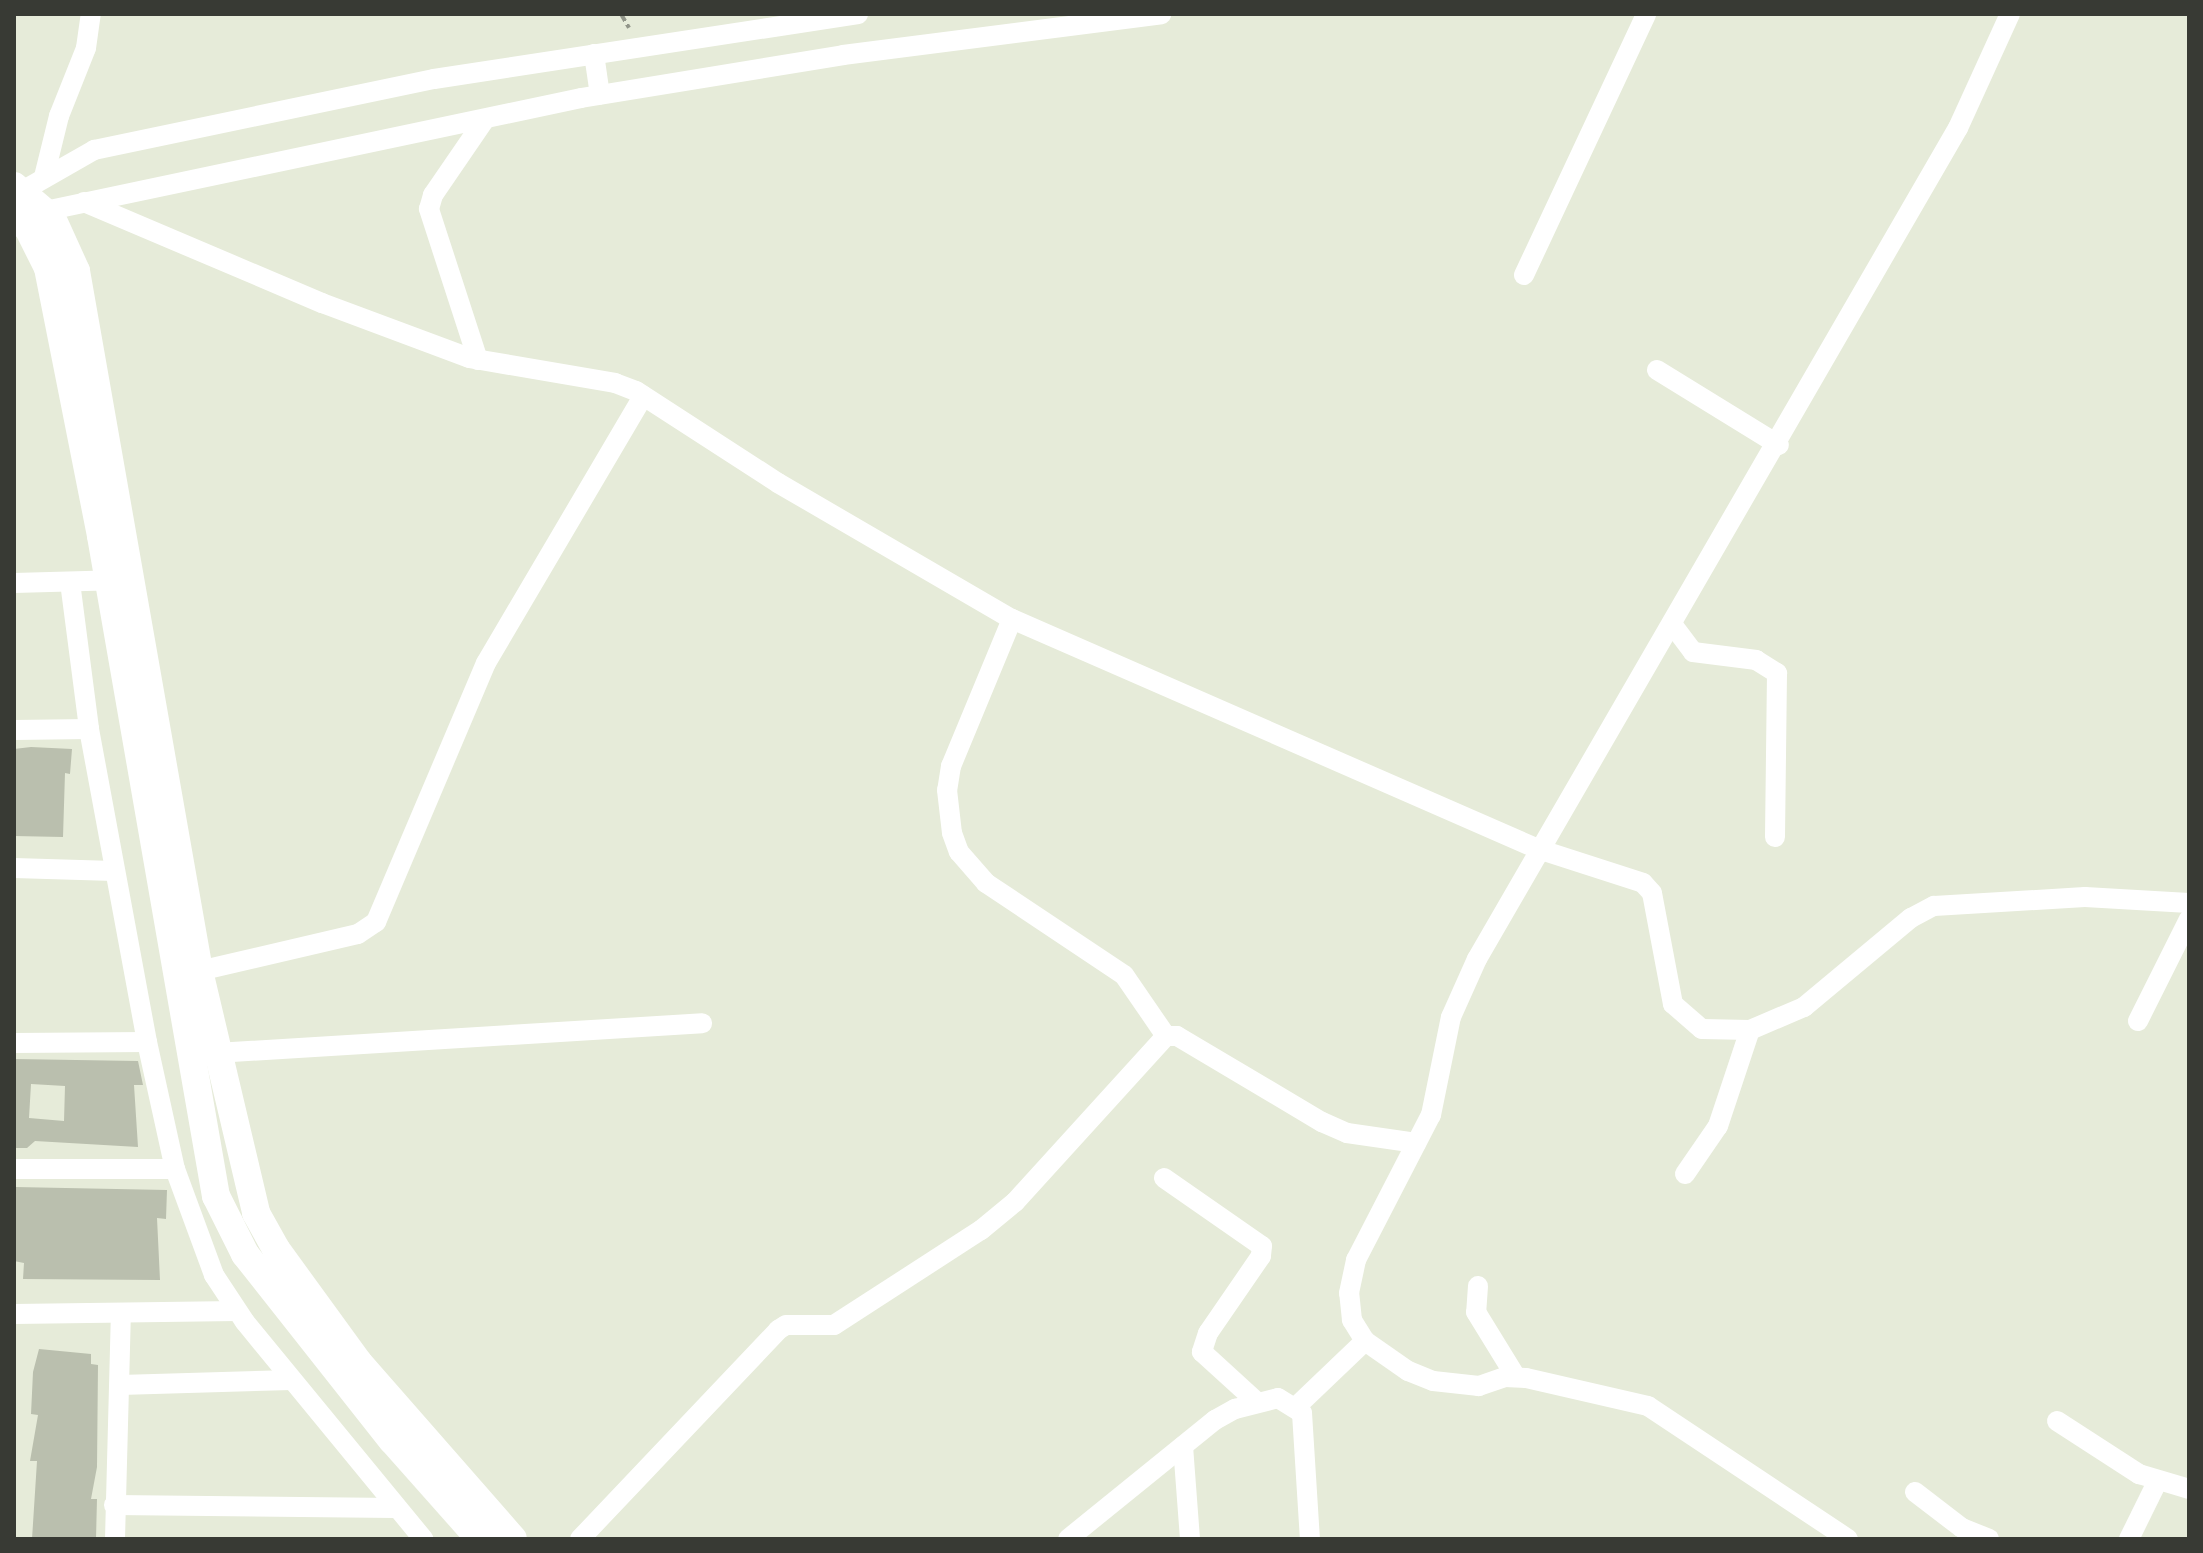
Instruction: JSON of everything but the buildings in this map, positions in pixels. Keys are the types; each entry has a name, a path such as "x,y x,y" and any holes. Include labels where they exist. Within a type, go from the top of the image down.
{"street":[{"path":"27,184 86,48 91,14"},
{"path":"27,184 94,150 434,79 858,14"},
{"path":"45,211 600,95 1067,20 1161,14"},
{"path":"1524,275 1646,14"},
{"path":"1848,1539 1648,1406 1516,1377 1479,1386 1433,1381 1408,1371 1365,1341 1349,1307 1356,1260 1431,1115 1461,990 1538,849 1779,445 1958,128 2010,14"},
{"path":"594,54 600,95"},
{"path":"478,360 429,209 433,195 485,119"},
{"path":"27,184 45,211 76,271 119,581 216,1196 245,1254 392,1440 480,1539"},
{"path":"84,202 335,308 478,360 615,383 643,396 778,483 1012,619 1538,849 1643,883 1652,893 1666,980 1682,1017 1702,1029 1750,1030 1822,996 1911,918 1934,906 1967,900 2116,897 2189,903"},
{"path":"14,217 28,228 48,268 119,581 244,1176 276,1249 358,1362 513,1539"},
{"path":"1657,370 1779,445"},
{"path":"199,971 358,934 376,922 486,663 643,396"},
{"path":"14,583 119,581"},
{"path":"70,582 89,729 147,1042 175,1169 214,1275 237,1311 423,1539"},
{"path":"1012,619 951,766 948,814 956,842 986,883 1124,975 1166,1036"},
{"path":"1672,624 1693,652 1756,660 1777,673 1775,837"},
{"path":"14,730 89,729"},
{"path":"14,868 114,871"},
{"path":"2138,1021 2189,919"},
{"path":"216,1053 702,1023"},
{"path":"1685,1174 1718,1126 1750,1030"},
{"path":"580,1539 778,1330 786,1325 834,1325 981,1230 1015,1202 1166,1036 1177,1036 1322,1122 1347,1133 1416,1143"},
{"path":"14,1043 147,1042"},
{"path":"14,1169 175,1169"},
{"path":"1164,1178 1262,1246 1261,1256 1208,1333 1202,1352 1205,1360 1257,1402"},
{"path":"1478,1286 1476,1312 1516,1377"},
{"path":"14,1314 121,1316 237,1311"},
{"path":"115,1539 121,1316"},
{"path":"1298,1405 1365,1341"},
{"path":"120,1385 292,1380"},
{"path":"1068,1539 1215,1420 1257,1402 1278,1398 1298,1405"},
{"path":"1298,1405 1308,1437 1310,1539"},
{"path":"2057,1421 2157,1482 2189,1489"},
{"path":"1183,1446 1190,1539"},
{"path":"2129,1539 2157,1482"},
{"path":"1915,1492 1962,1528 1989,1539"},
{"path":"114,1505 395,1508"}]}
